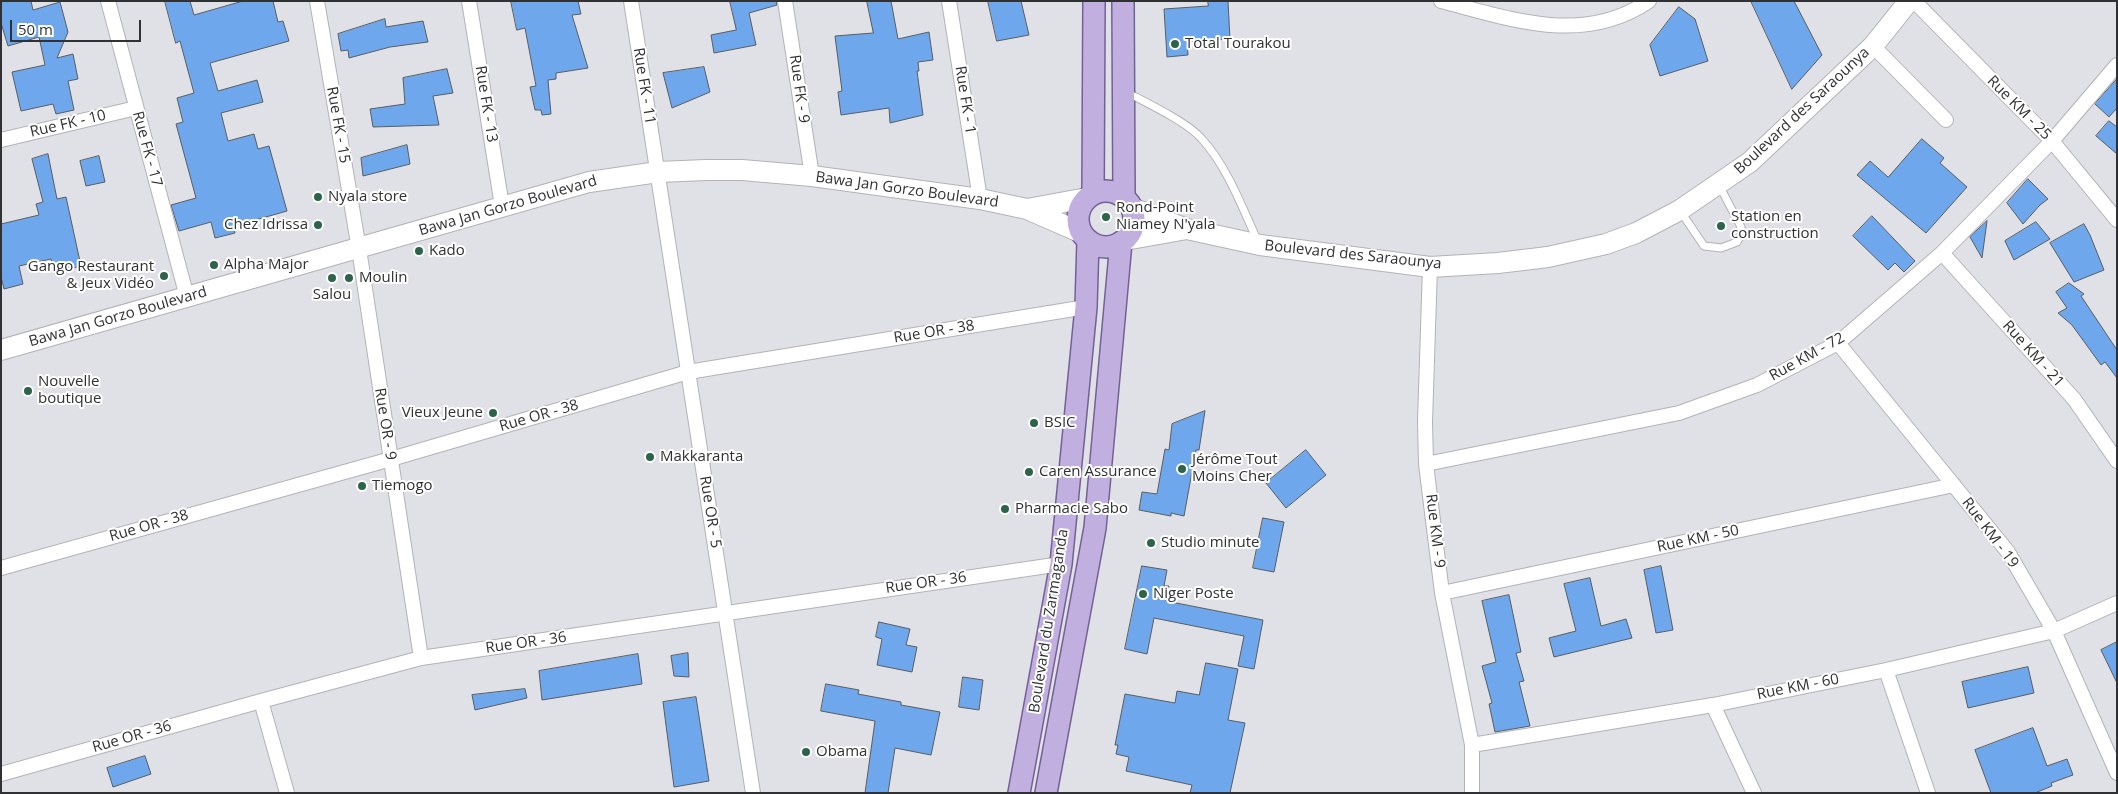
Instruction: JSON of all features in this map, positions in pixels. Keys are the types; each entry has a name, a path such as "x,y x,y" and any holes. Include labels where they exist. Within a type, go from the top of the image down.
{"main road":[{"path":"1094,1 1090,196 1079,211 1078,218 1085,237 1105,247 1123,241 1129,235 1134,222 1128,202 1123,1"},
{"name":"Boulevard des Saraounya","path":"1128,202 1187,230 1260,245 1430,267 1498,263 1540,258 1606,244 1636,233 1680,210 1750,162 1873,46 1909,1"},
{"name":"Bawa Jan Gorzo Boulevard","path":"1,350 589,182 658,172 742,170 812,176 980,199 1027,209 1085,237"},
{"path":"1090,196 1109,191 1128,202"},
{"name":"Bawa Jan Gorzo Boulevard","path":"1027,209 1090,196"},
{"name":"Boulevard des Saraounya","path":"1123,241 1187,230"},
{"name":"Boulevard du Zarmaganda","path":"1019,793 1061,564 1086,307 1085,237"},
{"name":"Boulevard du Zarmaganda","path":"1046,793 1095,528 1123,241"}],"street":[{"name":"Rue FK - 17","path":"108,1 187,297"},
{"name":"Rue FK - 15","path":"317,1 359,249"},
{"name":"Rue FK - 13","path":"469,1 502,206"},
{"name":"Rue FK - 11","path":"631,1 658,172"},
{"name":"Rue FK - 9","path":"786,1 812,176"},
{"name":"Rue FK - 1","path":"949,1 980,199"},
{"path":"1441,1 1537,25 1575,26 1616,18 1649,1"},
{"name":"Rue KM - 25","path":"1914,1 2052,141 2117,220"},
{"path":"1873,46 1946,120"},
{"name":"Rue KM - 72","path":"1426,464 1680,413 1756,385 1838,344 1942,253 2052,141 2117,65"},
{"name":"Rue FK - 10","path":"1,140 136,108"},
{"name":"Rue OR - 5","path":"658,172 753,793"},
{"name":"Rue OR - 9","path":"359,249 421,658"},
{"name":"Rue KM - 21","path":"1942,253 2074,399 2117,461"},
{"name":"Rue KM - 9","path":"1430,267 1425,422 1426,464 1442,593 1472,745 1472,793"},
{"name":"Rue OR - 38","path":"1,568 391,459 688,372 1086,307"},
{"name":"Rue KM - 19","path":"1838,344 2008,552 2054,631 2117,773"},
{"name":"Rue KM - 50","path":"1442,593 1954,485"},
{"name":"Rue OR - 36","path":"1,774 421,658 1061,564"},
{"name":"Rue KM - 60","path":"1472,745 1713,705 1886,670 2054,631 2117,602"},
{"path":"1886,670 1928,793"},
{"path":"261,701 287,793"},
{"path":"1713,705 1754,793"}],"lane":[{"path":"1124,91 1167,114 1201,137 1222,168 1260,245"},
{"path":"1680,210 1704,246 1721,248 1737,242 1741,235 1741,227 1719,185"}],"building":[{"path":"1,1 31,1 33,10 60,2 68,32 57,58 73,54 78,79 68,81 74,110 56,114 53,104 21,111 12,72 45,65 39,37 8,46 1,23"},
{"path":"165,1 190,1 194,15 243,1 273,1 278,22 283,21 289,41 210,63 218,91 257,80 263,102 221,113 228,141 254,134 258,149 269,146 287,211 234,226 235,233 215,238 211,222 179,231 171,205 196,198 176,124 183,122 177,98 194,93 180,41 176,43"},
{"path":"511,1 578,1 581,14 572,15 588,68 556,73 556,79 548,80 551,114 542,115 541,110 535,110 530,87 536,86 525,28 517,30"},
{"path":"730,1 776,1 777,5 749,13 756,45 714,53 711,35 736,30"},
{"path":"867,1 891,1 898,39 929,32 933,60 918,62 919,71 917,71 923,115 890,123 889,108 841,115 838,92 842,91 835,36 873,33"},
{"path":"988,1 1021,1 1029,35 997,41"},
{"path":"1208,1 1228,1 1230,39 1187,42 1188,55 1167,57 1164,9 1208,6"},
{"path":"1751,1 1794,1 1822,55 1792,89"},
{"path":"1679,7 1695,19 1708,61 1660,76 1650,45"},
{"path":"385,19 386,27 423,21 428,42 390,47 349,58 348,50 341,51 338,34"},
{"path":"704,67 710,92 672,108 663,73"},
{"path":"447,69 453,93 433,96 439,125 373,127 370,109 405,104 403,78"},
{"path":"2117,79 2117,108 2109,117 2095,104"},
{"path":"2109,121 2117,127 2117,154 2096,136"},
{"path":"1922,139 1944,158 1940,163 1967,187 1926,233 1857,175 1870,161 1888,177"},
{"path":"407,145 410,164 363,176 361,158"},
{"path":"48,154 57,199 66,197 81,266 54,273 51,259 19,266 23,284 4,289 1,277 1,224 39,215 36,204 43,202 32,159"},
{"path":"99,156 105,182 86,186 80,161"},
{"path":"2028,179 2048,199 2023,224 2007,203"},
{"path":"1872,216 1915,261 1904,272 1895,263 1888,270 1853,236"},
{"path":"1987,221 1982,258 1970,237"},
{"path":"2036,222 2050,239 2014,260 2005,241"},
{"path":"2084,224 2104,270 2074,282 2050,243"},
{"path":"2069,283 2084,294 2081,296 2117,350 2117,378 2105,362 2101,365 2072,325 2058,313 2067,308 2056,292"},
{"path":"1205,411 1199,450 1196,450 1184,516 1171,513 1171,516 1139,510 1142,492 1157,494 1165,449 1169,450 1172,424"},
{"path":"1306,450 1326,475 1286,508 1266,483"},
{"path":"1263,518 1284,522 1274,572 1253,568"},
{"path":"1142,566 1167,570 1164,586 1169,586 1166,601 1263,620 1254,669 1238,666 1244,636 1154,618 1147,654 1125,649"},
{"path":"1661,566 1673,630 1656,633 1644,570"},
{"path":"1590,578 1601,626 1626,619 1632,638 1554,657 1549,638 1576,631 1564,584"},
{"path":"1509,595 1521,652 1516,653 1524,681 1519,682 1530,726 1495,732 1489,704 1492,703 1482,666 1496,662 1482,601"},
{"path":"879,622 910,629 906,645 917,647 912,672 877,665 882,639 876,637"},
{"path":"2117,642 2117,683 2101,650"},
{"path":"688,653 689,677 674,676 671,656"},
{"path":"638,654 642,684 542,700 539,671"},
{"path":"1206,663 1238,669 1228,720 1245,723 1230,793 1190,793 1192,785 1126,771 1129,757 1116,754 1118,745 1115,745 1125,694 1175,703 1177,691 1199,695"},
{"path":"2028,667 2034,693 1968,708 1962,682"},
{"path":"963,677 983,680 979,710 959,707"},
{"path":"826,684 859,690 858,694 901,702 901,705 940,712 931,755 895,748 888,793 865,793 875,721 821,711"},
{"path":"525,689 527,698 475,710 472,695"},
{"path":"696,697 709,781 674,787 663,702"},
{"path":"2033,728 2047,766 2067,759 2073,775 2051,783 2052,786 2035,793 1991,793 1975,750"},
{"path":"145,756 151,774 113,787 107,768"}],"place":[{"name":"Total Tourakou","path":"1175,44"},
{"name":"Nyala store","path":"318,197"},
{"name":"Rond-Point Niamey N'yala","path":"1106,217"},
{"name":"Chez Idrissa","path":"318,225"},
{"name":"Station en construction","path":"1721,226"},
{"name":"Kado","path":"419,251"},
{"name":"Alpha Major","path":"214,265"},
{"name":"Gango Restaurant & Jeux Vidéo","path":"164,276"},
{"name":"Salou","path":"332,278"},
{"name":"Moulin","path":"349,278"},
{"name":"Nouvelle boutique","path":"28,391"},
{"name":"Vieux Jeune","path":"493,413"},
{"name":"BSIC","path":"1034,423"},
{"name":"Makkaranta","path":"650,457"},
{"name":"Jérôme Tout Moins Cher","path":"1182,469"},
{"name":"Caren Assurance","path":"1029,472"},
{"name":"Tiemogo","path":"362,486"},
{"name":"Pharmacie Sabo","path":"1005,509"},
{"name":"Studio minute","path":"1151,543"},
{"name":"Niger Poste","path":"1143,594"},
{"name":"Obama","path":"806,752"}]}
